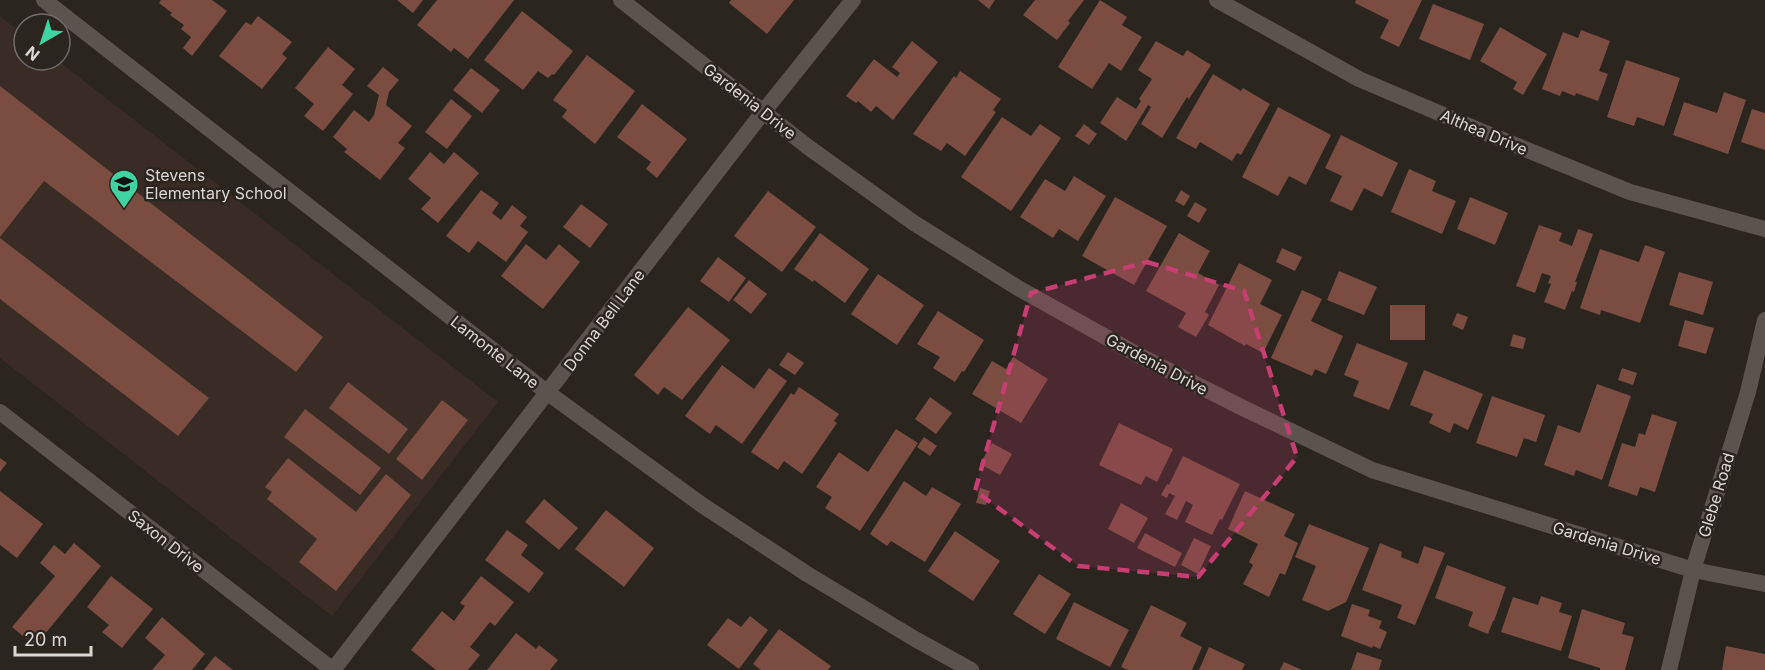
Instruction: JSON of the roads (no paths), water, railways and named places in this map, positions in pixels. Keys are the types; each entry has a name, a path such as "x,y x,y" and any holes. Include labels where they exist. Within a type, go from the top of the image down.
{"street":[{"name":"Lamonte Lane","path":"44,0 548,393 702,506 788,562 971,670"},
{"name":"Gardenia Drive","path":"621,0 808,147 914,224 1008,283 1138,355 1372,470 1693,570 1765,584"},
{"name":"Donna Bell Lane","path":"333,670 764,111 854,0"},
{"name":"Althea Drive","path":"1217,0 1359,79 1482,131 1630,192 1765,229"},
{"name":"Glebe Road","path":"1669,670 1693,570 1748,392 1765,320"},
{"name":"Saxon Drive","path":"0,412 333,670"}],"place":[{"name":"Stevens Elementary School","path":"124,210"}]}
